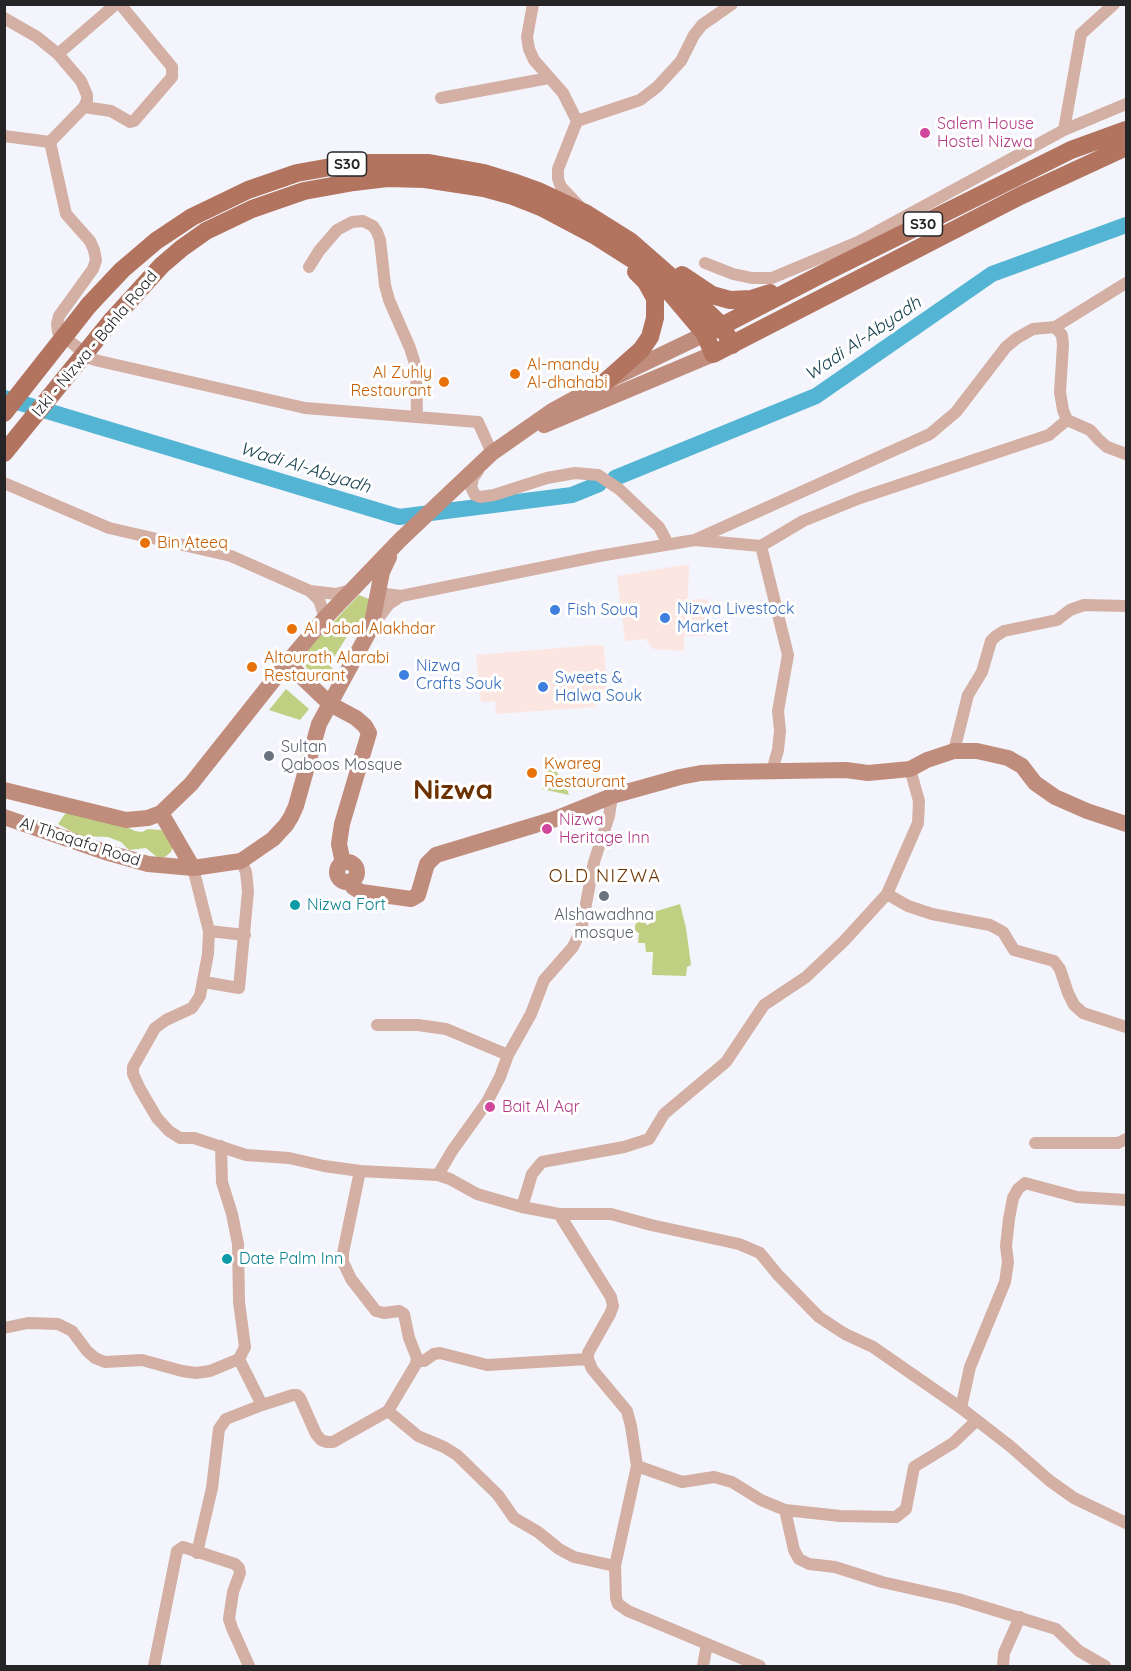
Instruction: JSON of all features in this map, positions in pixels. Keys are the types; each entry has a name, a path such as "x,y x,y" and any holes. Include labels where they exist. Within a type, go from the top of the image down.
{"main road":[{"name":"S30","path":"705,334 1071,150 1126,130"},
{"name":"S30","path":"713,354 1020,196 1126,147"},
{"name":"Izki - Nizwa - Bahla Road","path":"4,412 89,305 122,270 156,241 192,217 248,190 297,173 353,163 429,164 484,173 538,190 586,214 630,241 722,326 732,345"},
{"name":"Izki - Nizwa - Bahla Road","path":"4,453 112,320 162,265 206,231 252,209 304,191 354,182 387,178 425,178 484,188 541,207 594,235 638,263 667,289 705,334 713,354"},
{"path":"594,235 629,263 646,282 655,298 655,318 650,336 641,350 605,382"},
{"path":"630,241 712,295 730,300 752,299 820,275"}],"street":[{"path":"58,54 118,4 172,67 172,77 130,122 111,111 84,107"},
{"path":"532,4 527,37 529,49 534,60 563,93 578,121"},
{"path":"1064,130 1081,34 1114,4"},
{"path":"538,190 558,169 578,121 640,100 657,87 681,61 694,34 702,25 732,5"},
{"path":"4,18 37,37 58,54 81,81 87,95 84,107 50,142"},
{"path":"441,98 549,78"},
{"path":"705,263 752,279 772,278 858,242 1064,130 1126,104"},
{"path":"4,136 50,142"},
{"path":"50,142 66,214 90,241 96,260 93,269 59,316 58,332 92,359 304,408 478,422 492,453"},
{"path":"558,169 561,187 586,214"},
{"path":"309,267 337,230 352,222 363,221 373,226 380,240 389,300 416,367 417,416"},
{"path":"4,483 109,528 231,556 310,591 336,594 364,588 378,593 400,596 599,556 695,540 930,434 956,412 997,358 1017,338 1032,329 1055,327 1126,283"},
{"path":"1055,327 1062,335 1060,392 1067,420 1090,430 1107,447 1126,454"},
{"path":"4,790 126,820 148,818 161,813 191,784 325,618 401,539 492,453 552,411 605,382 705,334"},
{"path":"510,439 713,354"},
{"path":"695,540 761,546 803,521 860,498 1049,435 1067,420"},
{"path":"492,453 471,482 475,495 480,497 494,495 547,478 575,473 598,475 619,489 659,527 666,545"},
{"name":"Al Thaqafa Road","path":"4,817 140,862 193,868 241,861 273,839 286,825 296,806 320,724 371,627 386,562 401,539"},
{"path":"761,546 788,655 779,695 778,750 772,771"},
{"path":"310,591 319,600 325,618"},
{"path":"371,627 389,604 400,596"},
{"path":"954,751 968,695 982,672 991,641 996,636 1004,631 1057,620 1070,610 1084,604 1126,606"},
{"path":"287,663 330,704 356,718 369,733 342,824 339,844 343,863 349,862 356,868 355,878 350,882 353,887 362,892 411,899 418,895 427,864 436,855 555,819 612,796 701,773 846,770 868,773 910,769 927,760 954,751 977,751 1008,758 1022,765 1035,783 1055,796 1087,811 1126,824"},
{"path":"522,1207 531,1174 542,1162 624,1147 649,1139 664,1114 726,1062 764,1005 806,977 844,941 887,894 918,823 919,801 910,769"},
{"path":"438,1175 487,1102 508,1055 531,1014 544,980 573,947 580,930 594,862 609,816 612,796"},
{"path":"161,813 193,868 209,931 208,954 200,996 192,1008 166,1020 155,1028 135,1061 133,1074 157,1118 170,1131 180,1138 194,1138 246,1155 290,1158 360,1171 438,1175 477,1194 522,1207 559,1214 588,1212 611,1214 739,1244 760,1252 778,1275 819,1317 844,1334 873,1347 961,1408 1074,1498 1126,1523"},
{"path":"204,982 239,988 248,891 246,872 241,861"},
{"path":"887,894 908,906 932,914 990,925 1003,932 1014,950 1054,961 1060,969 1074,1005 1083,1013 1126,1027"},
{"path":"209,931 245,935"},
{"path":"377,1025 418,1025 446,1029 508,1055"},
{"path":"1035,1143 1118,1143 1126,1139"},
{"path":"4,1328 28,1323 58,1324 72,1331 87,1351 95,1358 105,1362 142,1360 196,1373 210,1371 239,1359 244,1347 239,1302 238,1244 222,1182 221,1146"},
{"path":"198,1553 212,1488 219,1429 226,1419 297,1395 302,1401 316,1434 327,1442 333,1442 388,1411 417,1361 404,1314 399,1311 384,1313 376,1311 351,1279 343,1262 360,1171"},
{"path":"961,1408 970,1367 1005,1282 1009,1219 1013,1198 1022,1185 1025,1183 1077,1197 1126,1200"},
{"path":"559,1214 612,1297 613,1306 610,1314 588,1353 588,1359 592,1369 627,1411 632,1426 637,1466 615,1566 616,1598 623,1608 760,1666"},
{"path":"417,1361 424,1361 437,1353 487,1365 588,1359"},
{"path":"239,1359 262,1405"},
{"path":"388,1411 418,1436 457,1455 498,1495 514,1518 538,1532 559,1549 574,1557 615,1566"},
{"path":"637,1466 682,1482 714,1477 732,1482 761,1500 785,1510 840,1516 896,1517 906,1509 914,1467 953,1443 976,1421"},
{"path":"785,1510 794,1550 799,1559 809,1564 835,1568 882,1582 958,1599 1056,1629 1080,1651 1105,1666"},
{"path":"154,1666 177,1551 183,1547 235,1564 238,1568 240,1573 233,1592 229,1619 249,1666"},
{"path":"1003,1666 1004,1653 1020,1617"},
{"path":"703,1666 707,1644"}],"shaded area":[{"name":"Nizwa Livestock Market","path":"689,564 688,600 708,599 706,636 684,636 684,651 653,649 645,639 625,641 617,576"},
{"path":"604,646 607,695 597,696 595,707 496,714 495,701 481,702 476,655"}],"green space":[{"path":"359,595 369,599 370,615 360,630 353,627 329,665 336,672 330,680 322,681 307,669 303,660 307,650"},
{"path":"286,689 309,709 300,720 269,710"},
{"path":"544,760 555,764 556,771 569,795 542,789 545,779"},
{"path":"70,812 135,831 161,830 170,836 173,847 165,857 157,857 146,848 129,850 121,842 108,837 79,836 58,824 65,814"},
{"path":"680,904 691,965 687,967 686,976 652,975 653,952 646,952 645,943 638,943 639,933 635,931 635,926 639,917 647,925 651,923 650,913"}],"waterway":[{"name":"Wadi Al-Abyadh","path":"615,478 816,396 992,274 1126,225"},
{"name":"Wadi Al-Abyadh","path":"4,398 399,517 572,495 599,484"}],"place":[{"name":"Salem House Hostel Nizwa","path":"925,133"},
{"name":"Al-mandy Al-dhahabi","path":"515,374"},
{"name":"Al Zuhly Restaurant","path":"444,382"},
{"name":"Bin Ateeq","path":"145,543"},
{"name":"Fish Souq","path":"555,610"},
{"name":"Nizwa Livestock Market","path":"665,618"},
{"name":"Al Jabal Alakhdar","path":"292,629"},
{"name":"Altourath Alarabi Restaurant","path":"252,667"},
{"name":"Nizwa Crafts Souk","path":"404,675"},
{"name":"Sweets & Halwa Souk","path":"543,687"},
{"name":"Sultan Qaboos Mosque","path":"269,756"},
{"name":"Kwareg Restaurant","path":"532,773"},
{"name":"Nizwa Heritage Inn","path":"547,829"},
{"name":"Alshawadhna mosque","path":"604,896"},
{"name":"Nizwa Fort","path":"295,905"},
{"name":"Bait Al Aqr","path":"490,1107"},
{"name":"Date Palm Inn","path":"227,1259"}],"district":[{"name":"Nizwa","path":"453,791"},
{"name":"OLD NIZWA","path":"605,877"}]}
